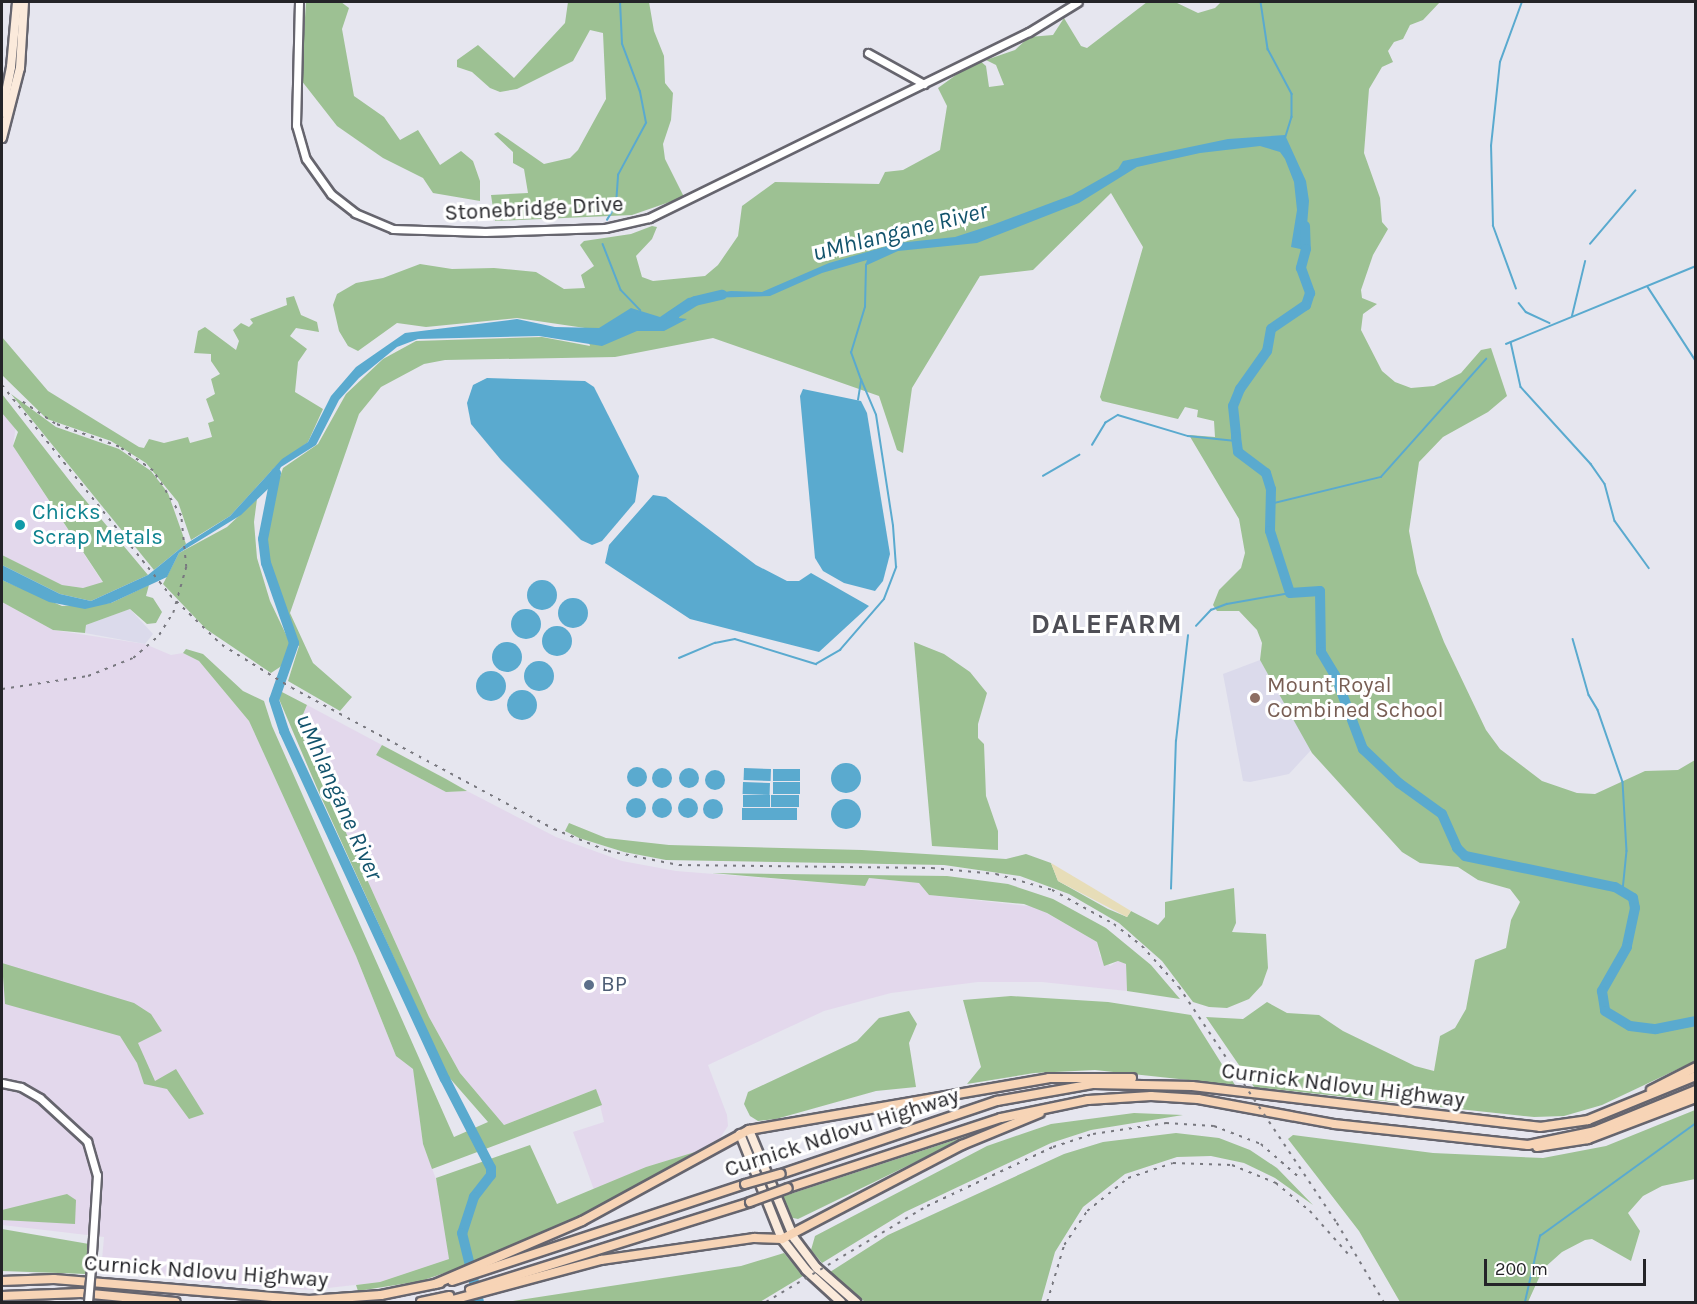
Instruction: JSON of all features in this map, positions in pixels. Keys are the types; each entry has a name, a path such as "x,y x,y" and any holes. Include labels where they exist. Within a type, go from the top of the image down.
{"main road":[{"path":"2,113 11,67 17,2"},
{"path":"2,138 20,68 24,2"},
{"path":"1625,1105 1695,1067"},
{"path":"456,1277 582,1221 745,1132 1049,1078 1113,1076 1192,1086"},
{"name":"Curnick Ndlovu Highway","path":"2,1281 54,1279 309,1300 381,1295 435,1284 571,1243 745,1184 1035,1092 1111,1082 1192,1086 1540,1126 1588,1120 1695,1076"},
{"name":"Curnick Ndlovu Highway","path":"421,1302 443,1300 478,1290 1000,1118 1093,1099 1198,1099 1334,1124 1528,1145 1595,1131 1695,1090"},
{"path":"1528,1145 1553,1146 1588,1139 1695,1098"},
{"path":"478,1290 601,1260 744,1240 782,1239 983,1135 1033,1115 1093,1099"},
{"path":"745,1132 792,1233 817,1268 856,1302"},
{"path":"745,1132 782,1239 806,1270 841,1302"},
{"name":"Curnick Ndlovu Highway","path":"2,1296 81,1293 176,1302"},
{"path":"2,1300 57,1297 136,1302"}],"street":[{"name":"Stonebridge Drive","path":"299,2 295,112 306,159 331,194 343,205 368,220 393,229 485,232 585,229 632,223 681,204 1029,32 1078,2"},
{"path":"868,53 924,84"},
{"path":"2,1083 21,1087 40,1098 87,1141 97,1175 88,1302"}],"shaded area":[{"path":"2,413 16,426 13,446 103,583 83,588 61,585 2,555"},
{"path":"2,602 53,630 145,644 171,655 183,653 199,661 249,721 356,956 396,1056 413,1069 423,1144 440,1190 449,1259 380,1282 311,1290 204,1282 101,1271 104,1237 2,1225"},
{"path":"130,609 153,634 145,644 85,633 86,625"},
{"name":"Mount Royal Combined School","path":"1260,660 1312,749 1289,774 1250,782 1243,781 1223,674"},
{"path":"307,705 382,745 376,755 446,792 467,791 556,837 622,861 676,871 864,886 869,878 919,883 929,895 1036,907 1097,942 1100,956 1110,966 1118,961 1126,964 1127,991 1042,982 978,982 891,993 824,1011 708,1065 727,1115 728,1126 720,1138 695,1152 646,1167 594,1190 573,1132 604,1122 596,1089 504,1125 460,1073 429,1017 298,726"}],"green space":[{"path":"306,2 341,2 349,8 342,29 354,96 384,117 400,140 418,130 440,165 461,151 473,161 480,181 480,201 433,193 423,178 383,158 337,126 301,80"},
{"path":"568,2 649,2 654,31 664,56 665,83 673,93 671,120 663,144 665,159 684,197 632,215 495,221 491,195 528,193 524,169 513,163 513,152 494,134 498,132 544,164 570,158 578,150 606,99 603,33 590,30 573,61 517,89 500,92 490,88 472,72 457,67 457,60 478,45 514,78 565,23"},
{"path":"1147,2 1175,2 1198,13 1215,8 1221,2 1440,2 1423,20 1410,25 1403,39 1394,42 1388,51 1393,62 1382,67 1369,89 1364,153 1380,198 1382,222 1388,229 1373,255 1361,290 1362,298 1377,304 1363,314 1361,330 1382,371 1395,382 1411,388 1434,386 1461,373 1481,350 1491,348 1507,396 1488,412 1443,437 1419,462 1409,531 1417,573 1444,642 1486,730 1500,749 1542,781 1577,793 1595,794 1645,771 1678,770 1695,760 1695,1061 1602,1105 1564,1116 1534,1117 1254,1087 1206,1017 1243,1019 1267,1002 1287,1013 1319,1015 1343,1031 1415,1066 1434,1071 1440,1036 1455,1028 1466,1009 1475,960 1506,948 1511,920 1520,902 1510,889 1478,880 1458,867 1420,863 1402,852 1312,753 1260,660 1262,643 1257,630 1239,611 1217,611 1213,605 1219,590 1241,568 1245,553 1239,519 1189,435 1215,437 1214,421 1197,417 1198,410 1185,407 1178,419 1102,401 1100,397 1143,247 1111,193 1033,270 980,276 912,388 903,453 897,450 879,396 713,338 615,357 445,360 424,364 381,387 359,414 290,613 313,663 352,697 340,711 288,681 299,646 287,622 267,561 265,540 272,500 283,468 318,444 346,394 383,359 416,341 542,337 590,346 585,328 517,318 426,327 397,323 358,351 348,346 339,331 333,305 337,294 356,283 383,278 420,264 452,269 494,268 536,272 564,289 585,288 581,275 594,266 580,245 584,241 631,234 652,226 657,227 652,239 636,256 642,277 653,281 705,276 718,265 738,236 742,206 775,182 879,184 885,172 903,170 940,150 947,106 938,88 978,59 986,66 989,87 1004,85 996,65 986,60 1015,50 1029,37 1053,35 1064,18 1081,46 1087,48"},
{"path":"294,296 301,315 317,322 319,332 296,328 290,336 307,349 298,362 295,392 323,409 308,442 274,468 230,516 191,540 178,502 146,463 111,441 47,419 2,375 2,337 48,391 139,447 144,448 149,439 164,443 188,437 190,443 212,437 208,423 214,421 206,399 215,394 211,379 220,374 211,361 211,354 194,353 198,331 205,327 236,350 239,341 233,330 241,323 249,327 253,323 250,319 287,305 286,298"},
{"path":"2,394 76,489 148,575 91,601 60,594 2,565 2,555 62,585 83,588 103,582 13,446 18,432 2,413"},
{"path":"11,394 56,427 119,449 151,471 168,493 186,544 154,570"},
{"path":"257,499 254,522 257,558 270,601 291,645 283,665 271,673 206,629 163,584 179,553 227,527"},
{"path":"2,580 62,606 111,603 149,585 146,596 153,598 162,612 156,623 147,624 130,609 86,625 85,633 53,630 2,602"},
{"path":"914,642 944,654 970,672 987,693 978,724 978,738 984,744 986,796 998,831 998,850 932,846"},
{"path":"186,649 203,654 243,691 264,701 272,726 454,1137 488,1122 447,1075 317,788 279,699 280,691 307,705 298,726 429,1017 460,1073 504,1125 596,1089 602,1105 432,1169 423,1144 413,1069 396,1056 356,956 249,721 199,661 183,653"},
{"path":"382,745 467,791 446,792 376,755"},
{"path":"569,823 606,838 669,845 862,850 1006,859 1026,854 1051,863 1058,881 1108,909 1127,917 1131,911 1158,925 1165,917 1165,902 1234,888 1236,923 1232,932 1266,934 1268,968 1262,985 1249,999 1227,1008 1209,1007 1193,1002 1162,961 1119,923 1069,894 1020,876 944,865 666,860 624,852 579,838 565,831"},
{"path":"712,873 947,876 1008,884 1053,899 1106,928 1151,965 1180,999 1127,991 1126,964 1118,961 1104,966 1097,942 1047,913 1024,904 929,895 919,883 869,878 865,886"},
{"path":"2,963 134,1003 151,1014 162,1031 138,1043 155,1081 176,1069 204,1114 189,1119 167,1089 144,1084 137,1063 120,1036 5,1004"},
{"path":"1011,996 1108,1002 1191,1015 1235,1085 1095,1070 1034,1073 967,1084 981,1067 963,1000"},
{"path":"909,1011 917,1024 909,1043 916,1087 876,1091 776,1119 758,1121 750,1116 744,1104 748,1092 857,1041 879,1018"},
{"path":"1695,1110 1695,1179 1662,1186 1643,1196 1628,1213 1640,1231 1631,1261 1592,1239 1585,1240 1562,1252 1543,1269 1528,1302 1400,1302 1359,1231 1288,1139 1293,1135 1433,1153 1543,1158 1606,1146"},
{"path":"1134,1113 1183,1115 1091,1130 1051,1143 905,1212 822,1263 811,1250 815,1236 987,1146 1051,1124"},
{"path":"1176,1133 1219,1138 1250,1150 1277,1168 1313,1205 1275,1178 1244,1163 1211,1156 1177,1157 1125,1174 1083,1207 1055,1252 1041,1302 865,1302 830,1272 888,1235 1064,1154 1103,1142"},
{"path":"973,1134 798,1219 788,1217 781,1197"},
{"path":"530,1145 557,1204 646,1167 695,1152 588,1215 421,1281 358,1291 356,1285 380,1282 449,1259 436,1178"},
{"path":"67,1194 76,1200 75,1224 2,1220 2,1210"},
{"path":"2,1229 89,1244 86,1274 2,1271"},
{"path":"784,1253 803,1276 760,1302 507,1302 741,1266"}],"sand":[{"path":"1051,863 1131,911 1127,917 1058,881"}],"water":[{"path":"1285,135 1306,181 1309,201 1305,250 1291,247 1297,210 1294,182 1285,159 1280,152 1260,146 1200,153 1137,167 1079,203 977,243 898,251 865,266 867,260 822,273 770,296 707,298 680,313 679,318 687,319 664,331 637,331 602,346 539,336 418,339 397,347 359,378 339,400 316,445 281,467 271,486 241,515 179,553 167,577 111,603 85,609 49,602 2,580 2,565 60,594 91,601 148,575 186,544 230,516 282,459 308,442 331,396 356,367 405,333 517,319 555,327 599,328 631,308 660,317 688,298 731,291 762,292 829,263 898,243 955,237 992,225 1072,195 1118,169 1123,161 1228,139"},
{"path":"487,378 585,381 594,387 639,476 635,502 602,541 592,545 581,540 501,460 471,424 467,403 473,385"},
{"path":"803,389 861,401 867,413 890,554 883,581 875,591 844,583 823,571 815,558 800,396"},
{"path":"653,495 666,497 756,565 787,581 799,581 811,573 869,606 819,652 690,619 605,563 609,545"},
{"path":"542,580 548,581 556,589 556,601 548,609 542,610 536,609 528,601 527,595 528,589 536,581"},
{"path":"573,598 579,599 587,607 587,619 579,627 573,628 567,627 559,619 558,613 559,607 567,599"},
{"path":"526,609 532,610 540,618 540,630 532,638 526,639 520,638 512,630 511,624 512,618 520,610"},
{"path":"557,626 563,627 571,635 571,647 563,655 557,656 551,655 543,647 542,641 543,635 551,627"},
{"path":"507,642 513,643 521,651 521,663 513,671 507,672 501,671 493,663 492,657 493,651 501,643"},
{"path":"539,661 545,662 553,670 553,682 545,690 539,691 533,690 525,682 524,676 525,670 533,662"},
{"path":"491,671 497,672 505,680 505,692 497,700 491,701 485,700 477,692 476,686 477,680 485,672"},
{"path":"522,690 528,691 536,699 536,711 528,719 522,720 516,719 508,711 507,705 508,699 516,691"},
{"path":"846,763 852,764 860,772 860,784 852,792 846,793 840,792 832,784 831,778 832,772 840,764"},
{"path":"633,767 641,767 647,773 647,781 641,787 633,787 627,781 627,773"},
{"path":"658,768 666,768 672,774 672,782 666,788 658,788 652,782 652,774"},
{"path":"685,768 693,768 699,774 699,782 693,788 685,788 679,782 679,774"},
{"path":"744,768 771,769 771,781 744,780"},
{"path":"773,769 800,769 800,781 773,781"},
{"path":"711,770 719,770 725,776 725,784 719,790 711,790 705,784 705,776"},
{"path":"743,782 770,783 770,795 743,794"},
{"path":"773,782 800,782 800,794 773,794"},
{"path":"743,795 770,795 770,807 743,807"},
{"path":"771,795 799,795 799,807 771,807"},
{"path":"632,798 640,798 646,804 646,812 640,818 632,818 626,812 626,804"},
{"path":"658,798 666,798 672,804 672,812 666,818 658,818 652,812 652,804"},
{"path":"684,798 692,798 698,804 698,812 692,818 684,818 678,812 678,804"},
{"path":"709,799 717,799 723,805 723,813 717,819 709,819 703,813 703,805"},
{"path":"846,799 852,800 860,808 860,820 852,828 846,829 840,828 832,820 831,814 832,808 840,800"},
{"path":"742,808 797,808 797,820 742,820"}],"waterway":[{"path":"607,220 616,205 618,175 646,123 640,92 622,44 620,2"},
{"path":"1261,2 1268,49 1292,94 1292,117 1286,137"},
{"path":"1516,289 1493,226 1491,146 1500,62 1522,2"},
{"path":"1590,244 1635,191"},
{"name":"uMhlangane River","path":"1305,226 1306,249 1301,268 1310,293 1306,305 1271,329 1267,351 1240,389 1233,406 1236,437 1238,452 1266,473 1271,489 1270,531 1290,593 1320,591 1321,652 1335,675 1363,749 1399,783 1442,814 1457,848 1465,856 1615,887 1633,898 1635,908 1627,947 1602,991 1605,1011 1630,1026 1656,1029 1696,1021"},
{"path":"603,244 621,290 640,310"},
{"path":"1572,316 1585,262"},
{"path":"858,400 861,380 851,353 865,307 866,265"},
{"path":"1506,344 1696,266"},
{"path":"1648,287 1696,361"},
{"name":"uMhlangane River","path":"671,316 695,301 722,295"},
{"path":"1519,303 1526,312 1550,323"},
{"path":"1511,342 1521,387 1591,464 1605,484 1615,521 1649,568"},
{"path":"1270,504 1381,477 1486,359"},
{"path":"679,658 715,643 735,639 816,664 840,650 884,599 896,567 893,526 876,415 861,380"},
{"path":"1092,445 1105,423 1118,415 1188,436 1236,441"},
{"path":"1043,476 1079,455"},
{"name":"uMhlangane River","path":"276,473 263,539 266,563 294,643 274,700 284,731 445,1079 491,1168 491,1175 474,1197 462,1233 479,1302"},
{"path":"1196,626 1211,610 1227,604 1290,593"},
{"path":"1171,889 1176,741 1188,636"},
{"path":"1573,639 1589,695 1598,710 1623,782 1627,851 1623,891"},
{"path":"1525,1302 1540,1236 1696,1123"}],"railway":[{"path":"2,385 170,595 222,645 292,688 554,829 608,851 679,865 932,868 996,874 1052,890 1114,924 1142,946 1179,987 1337,1223 1384,1302"},
{"path":"2,689 88,676 133,658 159,635 173,613 186,567 181,516 153,471 119,447 55,424 21,401"},
{"path":"766,1302 927,1206 1053,1147 1093,1134 1166,1123 1214,1126 1261,1144 1300,1178"},
{"path":"1047,1302 1064,1245 1087,1211 1128,1178 1173,1163 1232,1165 1276,1183 1310,1211 1350,1256"}],"place":[{"name":"Chicks Scrap Metals","path":"20,525"},
{"name":"Mount Royal Combined School","path":"1255,698"},
{"name":"BP","path":"589,985"}],"district":[{"name":"DALEFARM","path":"1107,624"}]}
